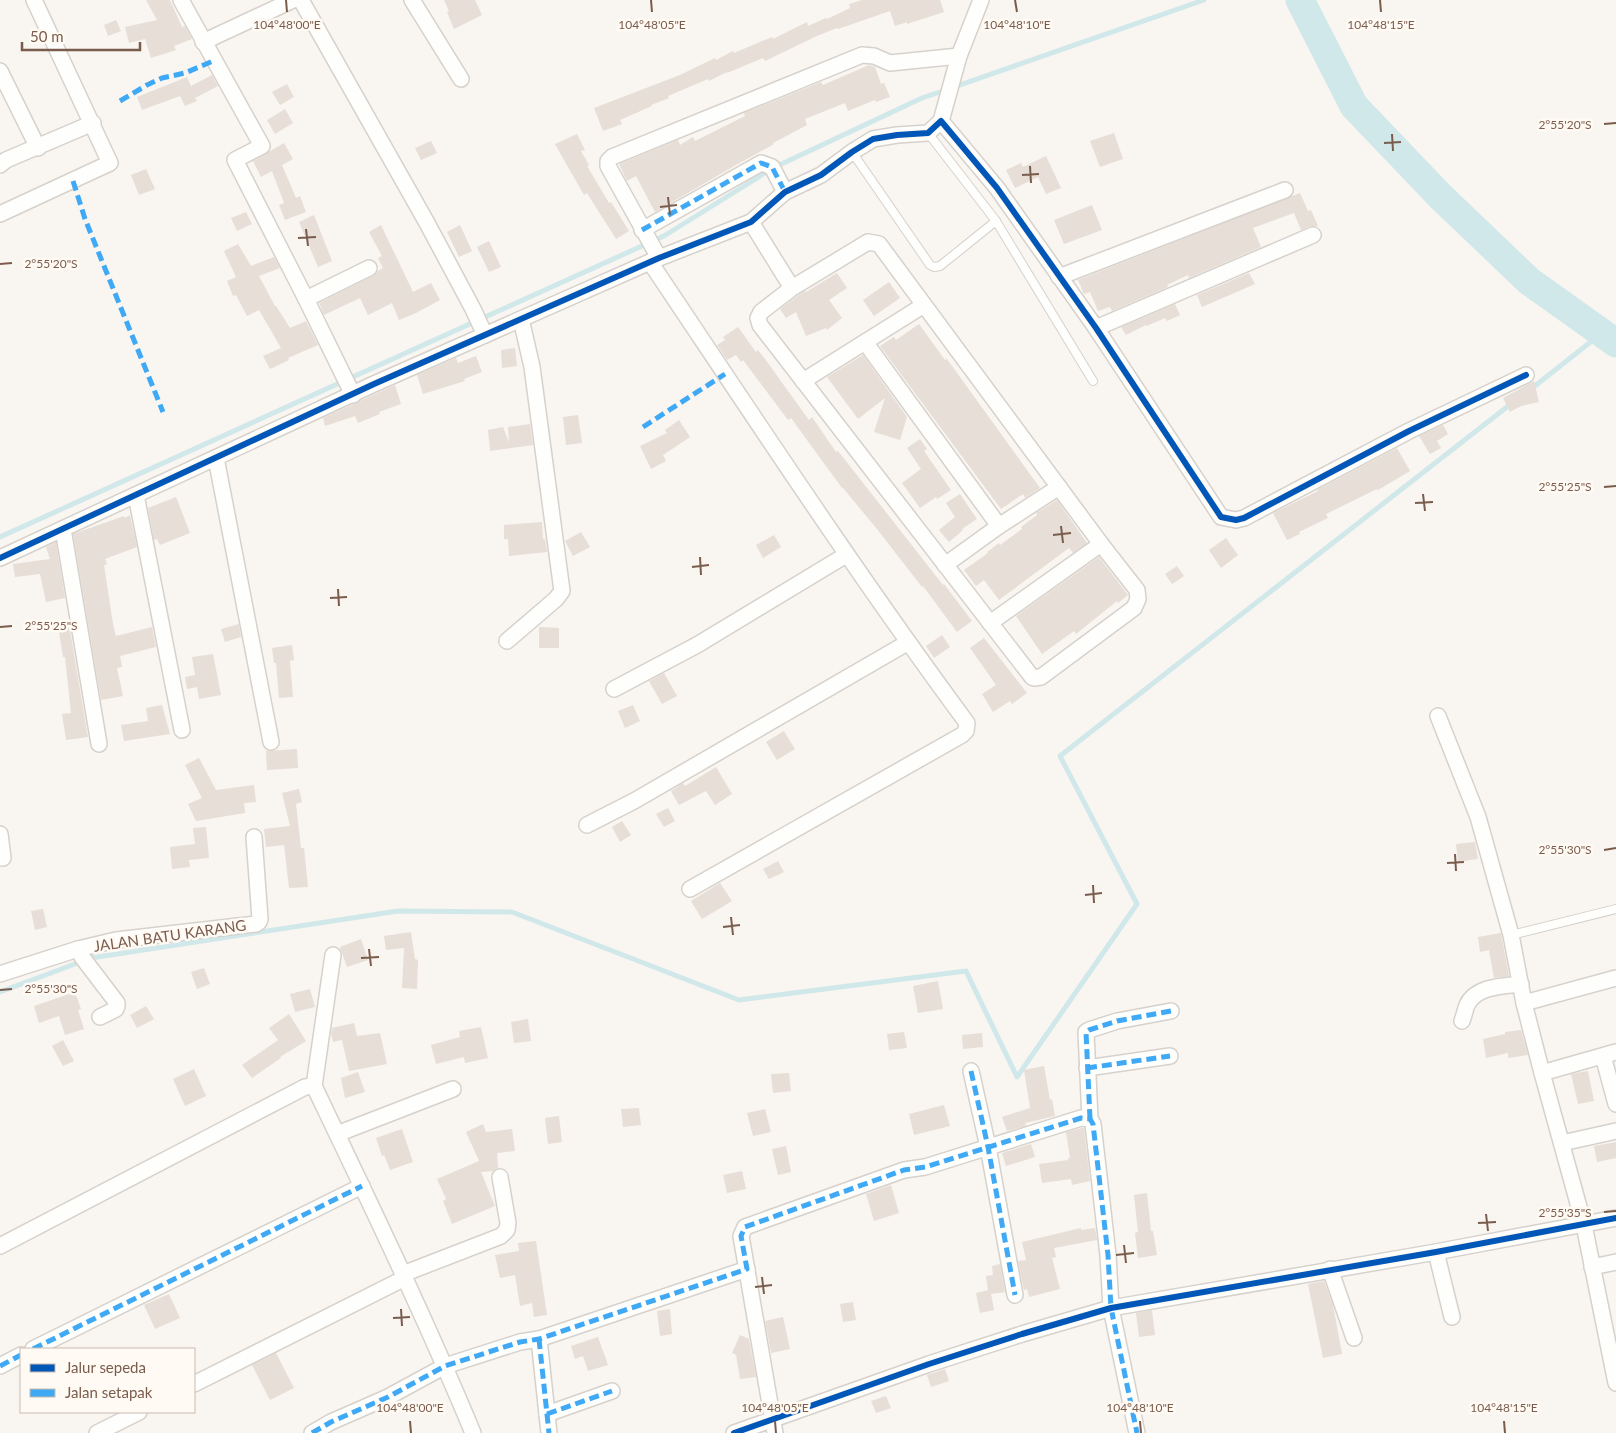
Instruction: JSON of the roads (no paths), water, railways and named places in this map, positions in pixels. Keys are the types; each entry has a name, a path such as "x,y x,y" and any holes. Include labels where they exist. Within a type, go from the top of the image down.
{"street":[{"path":"0,214 110,163 34,0"},
{"path":"181,0 262,146 235,160 350,388"},
{"path":"203,42 293,0"},
{"path":"301,0 427,223 483,330"},
{"path":"412,0 461,79"},
{"path":"0,558 216,458 350,388 483,330 521,319 654,256 750,222 783,187 821,175 852,152 873,140 896,135 928,133 941,121 959,56 981,0"},
{"path":"690,889 966,732 967,723 907,643 846,555 654,256 644,233 608,166 608,161 612,157 862,55 874,56 890,63 959,56"},
{"path":"0,71 38,148"},
{"path":"941,121 996,188 1096,328 1221,517 1236,520 1244,518 1409,431 1526,375"},
{"path":"0,165 6,160 93,123"},
{"path":"644,233 759,164 767,164 772,167 783,187"},
{"path":"1059,277 1285,190"},
{"path":"750,222 792,288"},
{"path":"1096,328 1313,235"},
{"path":"868,242 879,244 1101,544 1138,590 1138,599 1134,608 1041,677 1032,677 760,325 758,318 765,307 792,288 868,242"},
{"path":"306,299 369,268"},
{"path":"803,381 924,305"},
{"path":"507,641 556,599 562,591 532,367 521,319"},
{"path":"865,342 998,526"},
{"path":"216,458 271,742"},
{"path":"945,565 998,526 1059,487"},
{"path":"136,495 182,730"},
{"path":"62,530 99,744"},
{"path":"990,623 1101,544"},
{"path":"614,689 697,645 846,555"},
{"path":"587,825 634,801 907,643"},
{"path":"1438,716 1478,818 1511,935 1524,1003 1584,1225 1592,1267 1612,1347 1616,1383"},
{"path":"0,834 3,858"},
{"name":"JALAN BATU KARANG","path":"0,974 80,953 116,940 256,924 259,922 254,837"},
{"path":"80,953 117,1003 116,1009 100,1017"},
{"path":"333,955 314,1086 404,1276 473,1433"},
{"path":"1524,1003 1616,978"},
{"path":"1462,1021 1468,1004 1477,994 1488,988 1521,984"},
{"path":"1136,1433 1112,1308 1098,1162 1093,1124 1090,1119 1085,1035 1088,1030 1117,1021 1171,1011"},
{"path":"1542,1073 1609,1054 1616,1104"},
{"path":"1087,1068 1170,1056"},
{"path":"971,1071 988,1147 1015,1295"},
{"path":"0,1246 305,1087 314,1086"},
{"path":"337,1134 453,1089"},
{"path":"773,1426 741,1236 745,1227 904,1170 925,1167 1081,1118 1090,1119"},
{"path":"1562,1143 1616,1131"},
{"path":"195,1383 404,1276 500,1236 507,1230 508,1223 500,1177"},
{"path":"35,1348 362,1186"},
{"path":"734,1433 773,1426 929,1364 1112,1308 1436,1252 1616,1218"},
{"path":"1436,1252 1452,1317"},
{"path":"1592,1267 1616,1262"},
{"path":"312,1433 331,1422 388,1397 445,1366 520,1342 539,1339 747,1269"},
{"path":"1330,1269 1354,1338"},
{"path":"539,1339 549,1433"},
{"path":"0,1366 20,1356"},
{"path":"547,1414 612,1391"},
{"path":"97,1433 137,1413"}],"lane":[{"path":"928,133 996,221 1093,381"},
{"path":"852,152 930,265 934,267 940,266 996,221"},
{"path":"1511,935 1616,909"}],"waterway":[{"path":"954,87 1204,0"},
{"path":"1300,0 1354,106 1440,196 1529,281 1616,343"},
{"path":"0,537 664,236 773,168 922,98 946,90"},
{"path":"1531,389 1602,333"},
{"path":"0,992 91,958 398,911 512,912 739,1000 966,971 1017,1077 1137,904 1060,756 1512,403"}]}
